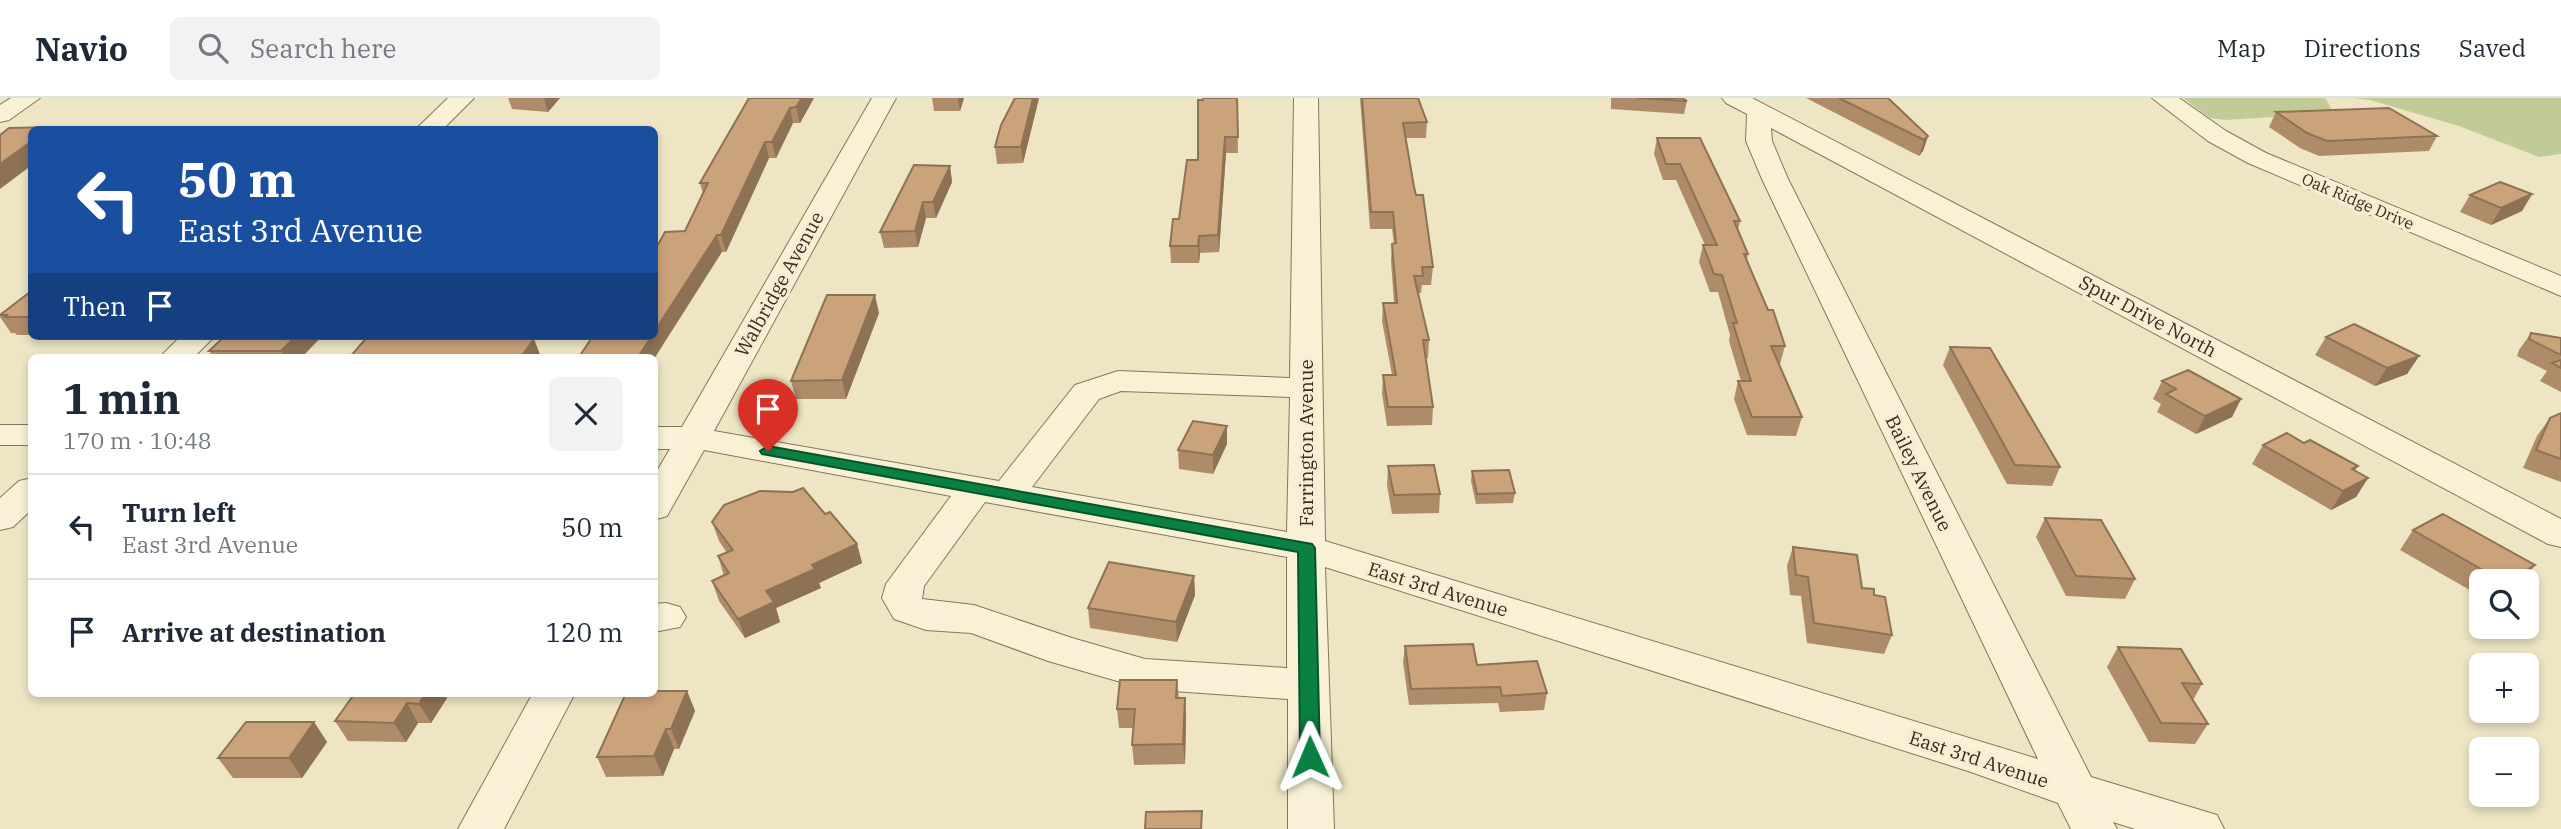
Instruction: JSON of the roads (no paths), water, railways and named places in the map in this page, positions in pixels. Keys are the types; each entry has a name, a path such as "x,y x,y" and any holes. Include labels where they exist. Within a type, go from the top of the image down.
{"street":[{"path":"0,115 28,98"},
{"path":"431,126 462,98"},
{"name":"Walbridge Avenue","path":"658,501 884,98"},
{"name":"Farrington Avenue","path":"1306,98 1306,548 1311,829"},
{"name":"Oak Ridge Drive","path":"2164,98 2217,136 2257,158 2561,287"},
{"name":"Spur Drive North","path":"1746,105 2561,535"},
{"name":"Bailey Avenue","path":"1746,105 1775,179 2094,829"},
{"path":"179,354 195,340"},
{"path":"1306,388 1118,381 1087,392 905,584 902,598 908,609 926,616 974,619 1062,650 1145,674 1254,683 1309,684"},
{"path":"0,435 28,435"},
{"name":"East 3rd Avenue","path":"658,438 693,438 1306,548 1965,753 2152,816 2201,829"},
{"path":"0,518 28,493"},
{"path":"481,829 552,697"}]}
